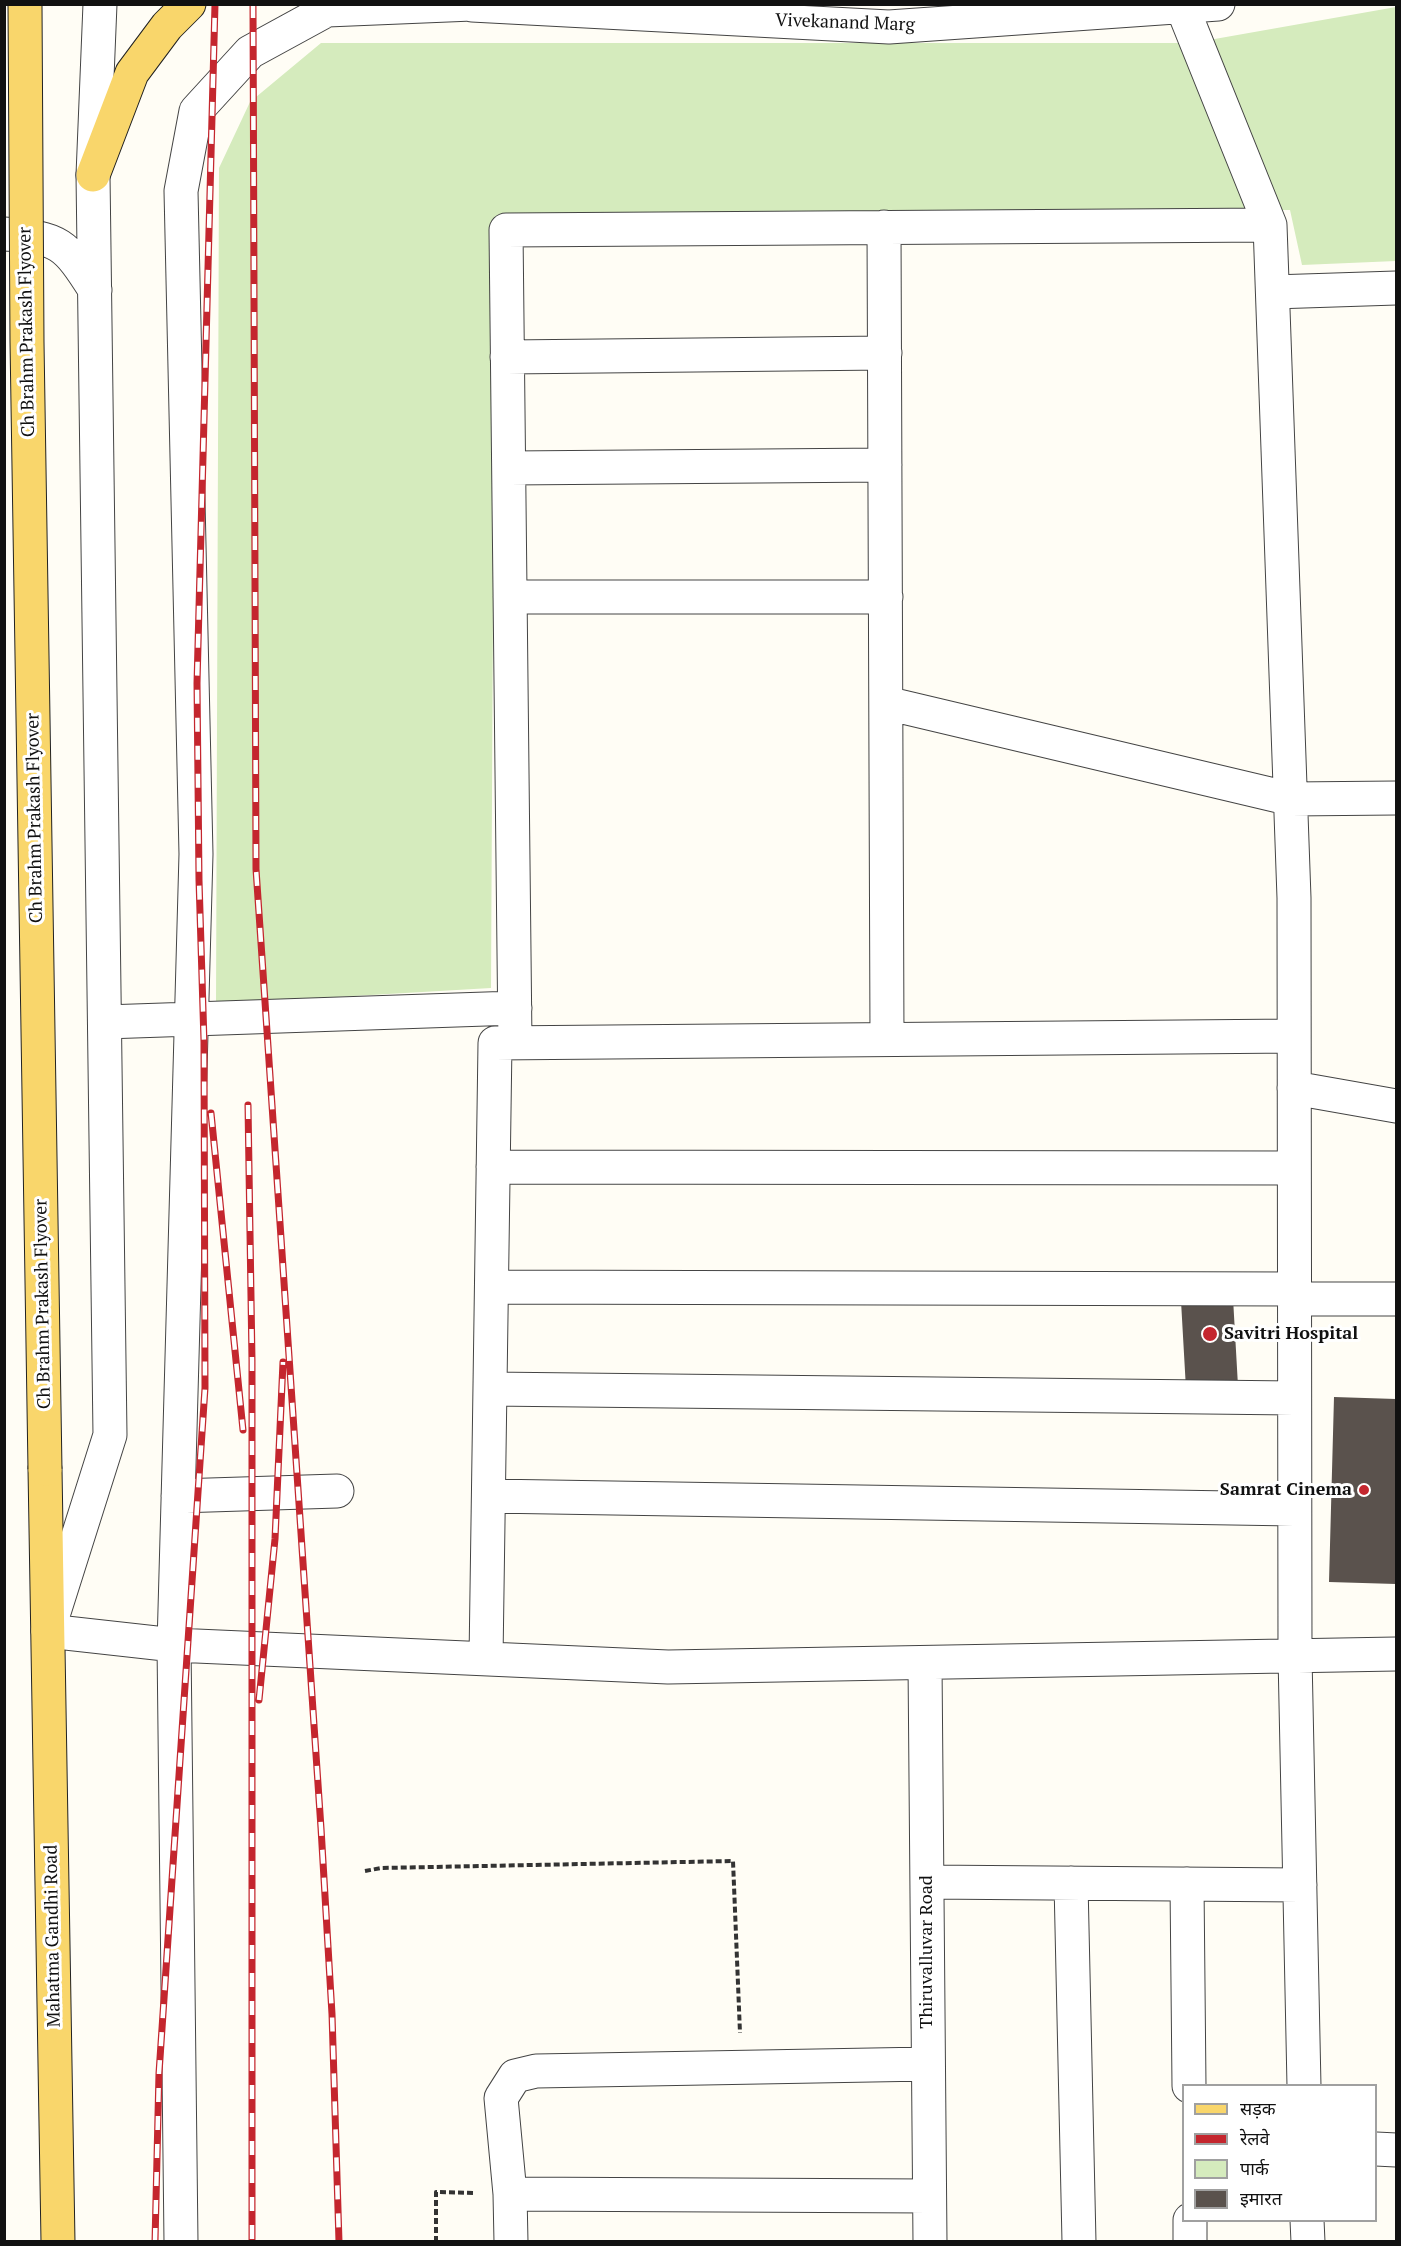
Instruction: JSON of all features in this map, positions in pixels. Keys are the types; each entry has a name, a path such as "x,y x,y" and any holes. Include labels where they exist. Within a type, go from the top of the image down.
{"main road":[{"name":"Ch Brahm Prakash Flyover","path":"25,4 27,366 48,1631"},
{"path":"93,175 132,73 167,26 189,4"},
{"name":"Mahatma Gandhi Road","path":"48,1631 58,2241"}],"street":[{"path":"100,4 93,175 110,1435 48,1631 174,1645 668,1667 1396,1654"},
{"name":"Vivekanand Marg","path":"181,2241 174,1645 196,854 182,191 196,111 250,52 327,10 472,5 889,27 1218,4"},
{"path":"1182,6 1270,225 1291,799 1294,1036 1294,1656 1304,2084"},
{"path":"515,1042 506,230 1270,225"},
{"path":"884,227 886,1039"},
{"path":"4,234 42,237 61,244 76,259 95,290"},
{"path":"1273,292 1396,288 1396,298"},
{"path":"507,357 885,353"},
{"path":"509,468 885,465"},
{"path":"510,597 885,597"},
{"path":"886,704 1291,799 1396,798"},
{"path":"105,1022 515,1008"},
{"path":"486,1659 495,1043 1294,1036"},
{"path":"1294,1088 1396,1106"},
{"path":"493,1167 1294,1168"},
{"path":"492,1287 1294,1294 1396,1299"},
{"path":"490,1389 1294,1398"},
{"path":"178,1496 337,1491"},
{"path":"489,1496 1294,1509"},
{"name":"Thiruvalluvar Road","path":"925,1663 930,2241"},
{"path":"927,1882 1300,1885"},
{"path":"1071,1883 1079,2241"},
{"path":"1188,1884 1189,2084"},
{"path":"511,2241 510,2194 501,2098 515,2076 536,2071 928,2064"},
{"path":"1377,2149 1396,2150"},
{"path":"510,2194 929,2196"},
{"path":"1190,2222 1190,2241"},
{"path":"1307,2222 1308,2241"}],"path":[{"path":"365,1871 381,1868 733,1861 741,2066"},
{"path":"436,2241 436,2192 510,2194"}],"green space":[{"path":"1396,7 1396,261 1302,265 1290,210 495,216 491,988 216,1004 219,168 250,102 321,43 1192,43"}],"building":[{"path":"1233,1298 1238,1386 1186,1389 1181,1301"},
{"name":"Samrat Cinema","path":"1334,1397 1396,1399 1396,1584 1329,1582"}],"railway":[{"path":"155,2242 159,2073 205,1388 204,1042 199,880 197,683 215,4"},
{"path":"253,4 256,869 321,1828 332,2014 339,2242"},
{"path":"248,1105 252,1361 252,2242"},
{"path":"211,1113 243,1430"},
{"path":"259,1700 275,1539 283,1362"}],"place":[{"name":"Savitri Hospital","path":"1210,1334"},
{"name":"Samrat Cinema","path":"1364,1490"}]}
